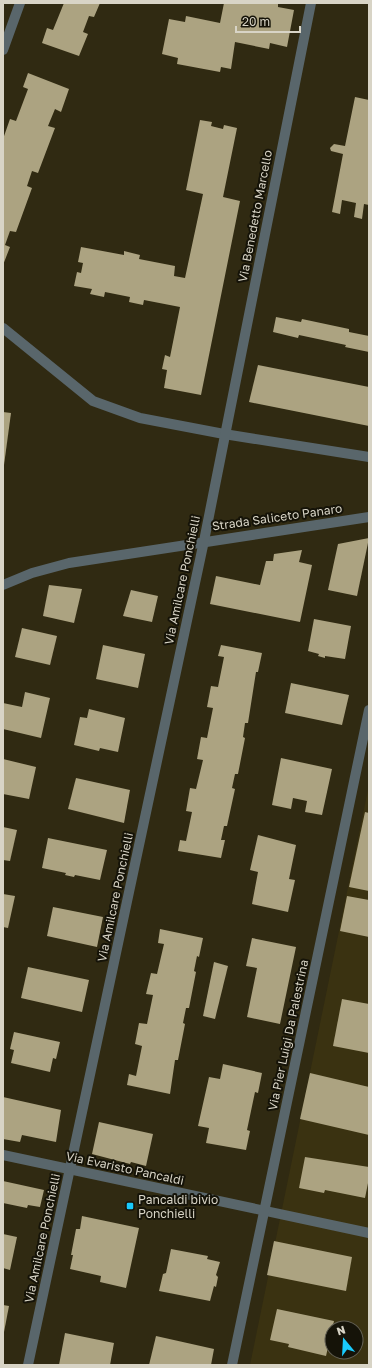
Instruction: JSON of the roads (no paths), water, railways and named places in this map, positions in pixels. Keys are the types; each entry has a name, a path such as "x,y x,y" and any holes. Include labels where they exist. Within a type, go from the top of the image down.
{"street":[{"path":"3,50 20,3"},
{"name":"Via Benedetto Marcello","path":"224,434 311,3"},
{"path":"3,328 93,400 140,418 224,434 369,457"},
{"name":"Via Amilcare Ponchielli","path":"28,1365 204,541 224,434"},
{"name":"Strada Saliceto Panaro","path":"3,585 32,573 69,563 204,541 369,517"},
{"name":"Via Pier Luigi Da Palestrina","path":"232,1365 369,710"},
{"name":"Via Evaristo Pancaldi","path":"3,1155 369,1234"}],"place":[{"name":"Pancaldi bivio Ponchielli","path":"130,1206"}]}
